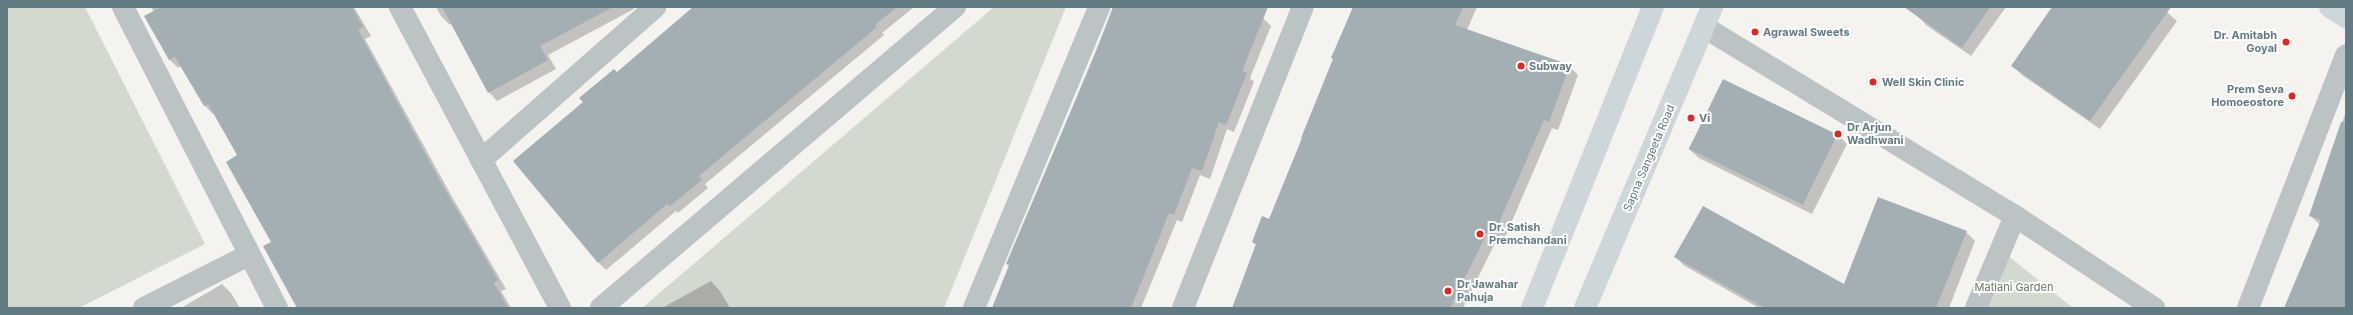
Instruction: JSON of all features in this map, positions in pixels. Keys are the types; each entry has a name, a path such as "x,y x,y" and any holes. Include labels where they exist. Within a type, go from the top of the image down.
{"main road":[{"path":"1532,308 1653,7"},
{"name":"Sapna Sangeeta Road","path":"1585,308 1712,7"},
{"path":"2330,7 2346,17"}],"street":[{"path":"123,7 277,308"},
{"path":"400,7 560,308"},
{"path":"481,160 654,7"},
{"path":"602,308 955,7"},
{"path":"974,308 1099,7"},
{"path":"1183,308 1303,7"},
{"path":"1704,27 2016,216 2154,308"},
{"path":"2248,308 2346,55"},
{"path":"1976,308 2016,216"},
{"path":"144,308 249,255"}],"green space":[{"path":"7,7 85,7 205,244 79,308 7,308"},
{"path":"994,7 1066,7 944,308 642,308"},
{"name":"Matlani Garden","path":"2006,254 2073,308 1982,308"}],"building":[{"path":"161,7 352,7 363,27 358,30 443,186 498,280 494,283 508,308 297,308 263,246 271,242 226,162 237,155 208,104 204,106 175,57 169,60 144,16"},
{"path":"442,7 613,7 540,46 548,60 488,93"},
{"path":"693,7 897,7 875,25 877,27 699,176 702,180 670,206 667,204 598,263 513,161 583,102 579,98 614,69 617,72"},
{"path":"1113,7 1268,7 1242,71 1247,73 1226,125 1219,122 1202,171 1192,168 1174,215 1169,213 1131,308 992,308 1009,265 1006,264 1094,57"},
{"path":"1353,7 1463,7 1455,25 1570,65 1549,122 1544,120 1494,234 1488,231 1450,308 1232,308 1256,244 1252,242 1262,216 1269,219 1333,59 1331,58"},
{"path":"1904,7 1990,7 1962,48"},
{"path":"2052,7 2171,7 2090,121 2011,66"},
{"path":"1723,79 1837,135 1803,205 1689,149"},
{"path":"2341,122 2346,122 2346,308 2284,308 2321,220 2309,216"},
{"path":"1878,197 1967,231 1936,308 1765,308 1674,257 1703,206 1844,284"}],"place":[{"name":"Agrawal Sweets","path":"1755,32"},
{"name":"Dr. Amitabh Goyal","path":"2286,42"},
{"name":"Subway","path":"1521,66"},
{"name":"Well Skin Clinic","path":"1873,82"},
{"name":"Prem Seva Homoeostore","path":"2292,96"},
{"name":"Vi","path":"1691,118"},
{"name":"Dr Arjun Wadhwani","path":"1838,134"},
{"name":"Dr. Satish Premchandani","path":"1480,234"},
{"name":"Dr Jawahar Pahuja","path":"1448,291"}]}
